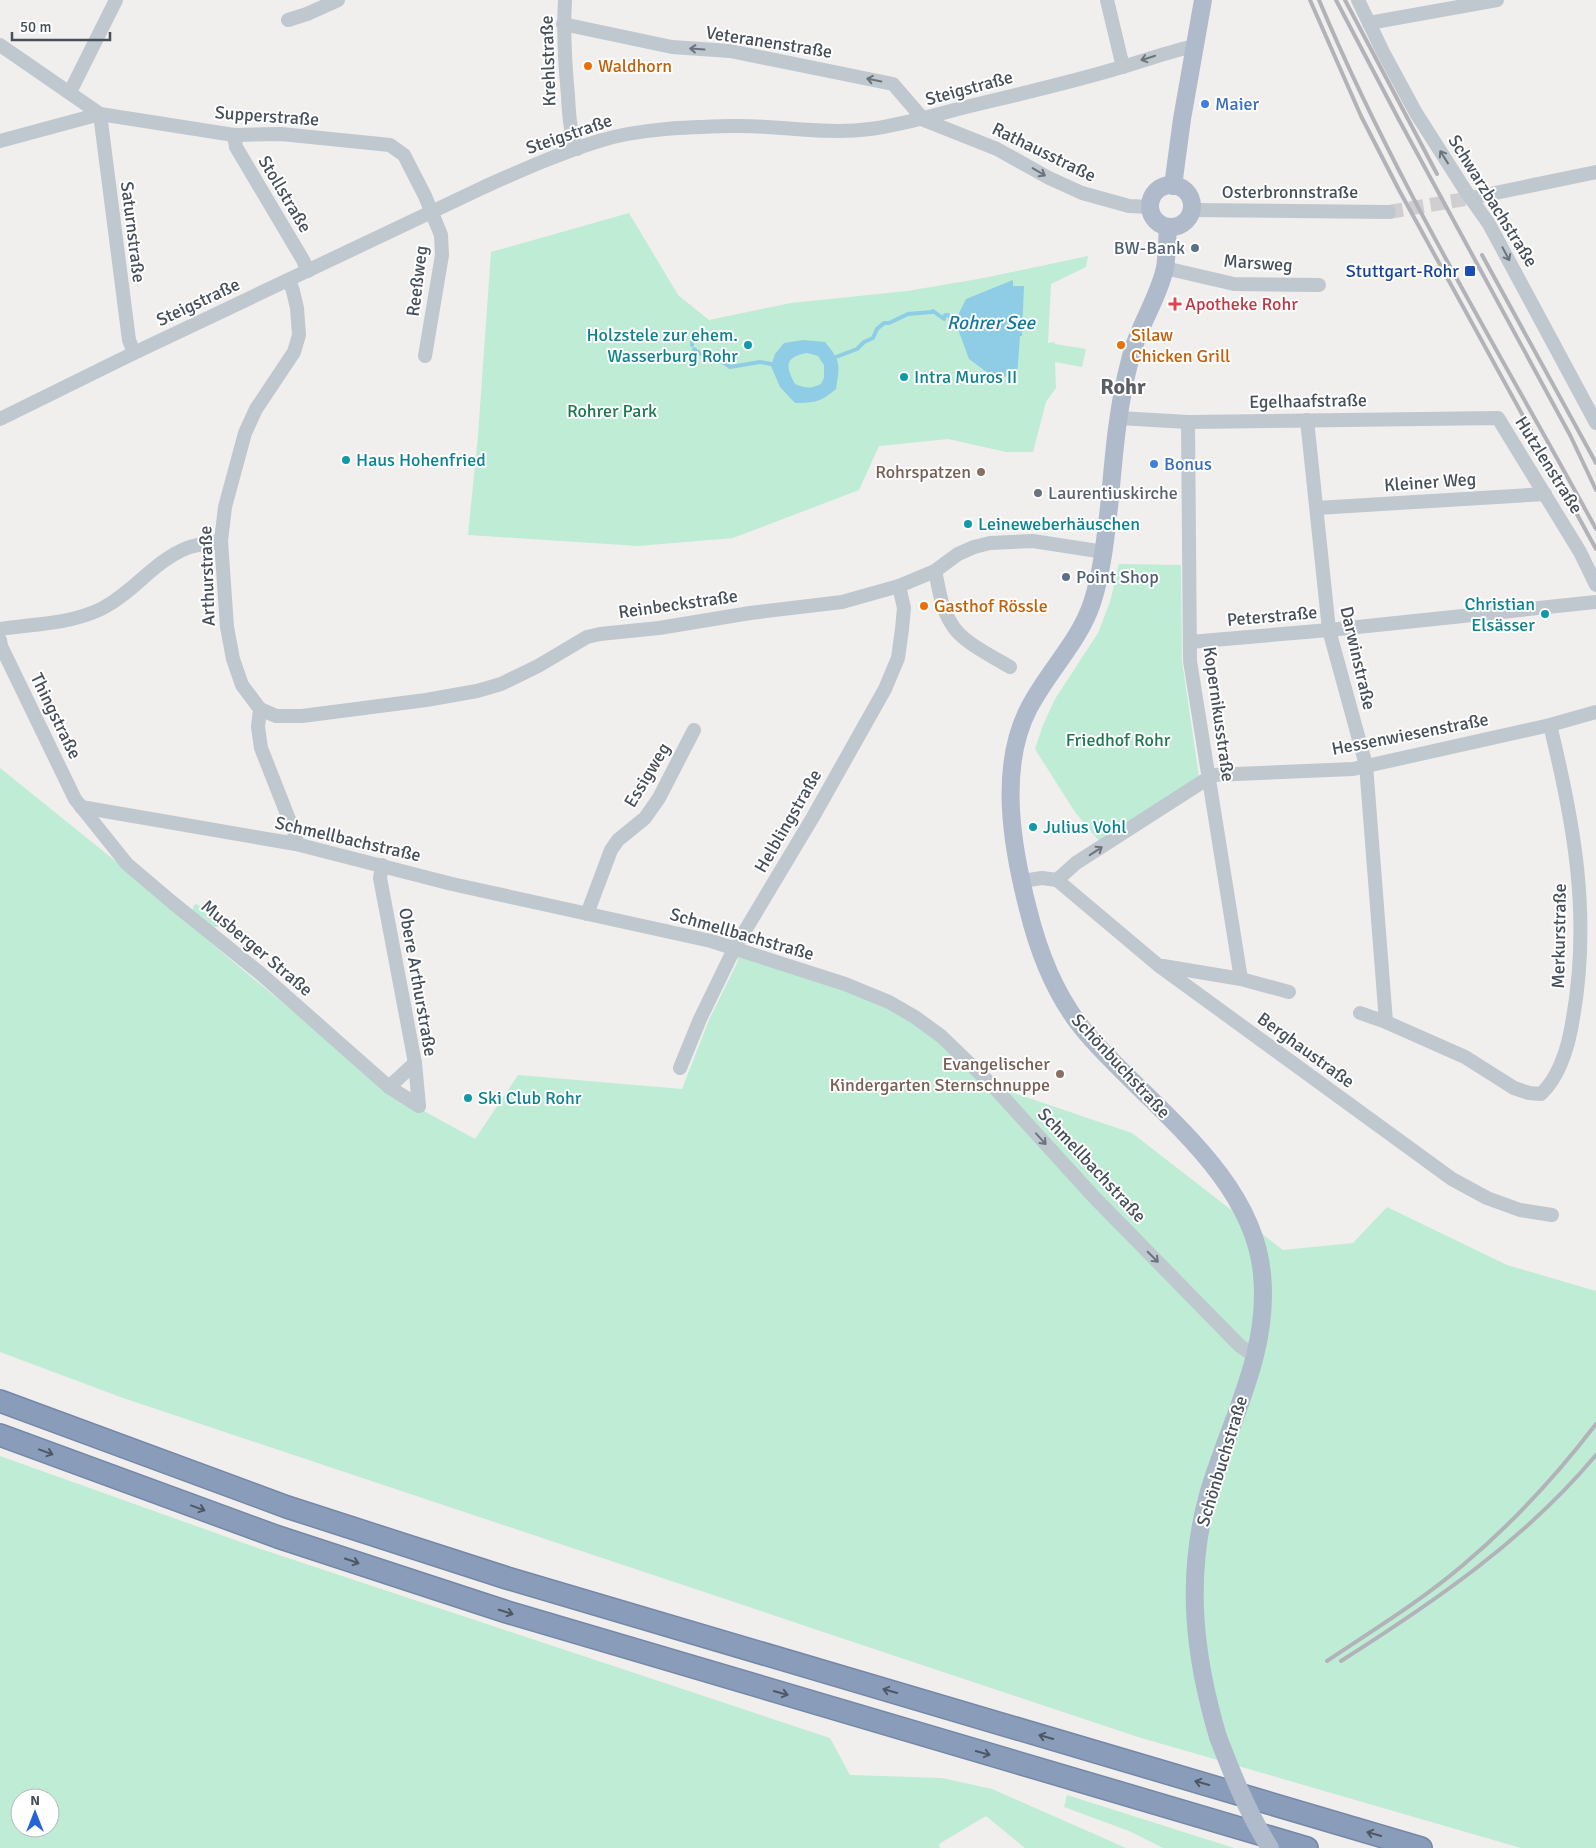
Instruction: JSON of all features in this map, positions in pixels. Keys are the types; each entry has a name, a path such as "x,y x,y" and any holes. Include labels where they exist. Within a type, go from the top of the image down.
{"highway":[{"path":"0,1401 287,1507 401,1545 1421,1848"},
{"path":"0,1435 278,1537 507,1612 1307,1848"}],"main road":[{"path":"1173,186 1183,111 1203,0"},
{"path":"1173,186 1181,188 1187,193 1191,200 1191,210 1184,223 1168,227 1161,225 1156,220 1150,207 1152,198 1157,191 1164,187 1173,186"},
{"name":"Schönbuchstraße","path":"1168,227 1165,268 1136,340 1130,360 1119,418 1104,552 1098,581 1090,608 1079,633 1027,710 1012,762 1010,794 1015,844 1022,881 1048,974 1066,1005 1086,1032 1166,1113 1214,1168 1232,1192 1248,1222 1261,1260 1263,1278 1262,1327 1256,1357 1208,1496 1196,1553 1194,1597 1197,1648 1202,1677 1218,1738 1249,1812 1270,1848"}],"street":[{"path":"70,92 116,0"},
{"path":"288,20 307,14 323,3 338,0"},
{"name":"Krehlstraße","path":"565,0 563,24 570,123 576,149"},
{"path":"1107,0 1123,67"},
{"name":"Schwarzbachstraße","path":"1358,0 1416,113 1490,224 1591,404 1596,423"},
{"path":"1369,23 1498,0"},
{"name":"Veteranenstraße","path":"563,24 672,47 730,51 893,84 924,120"},
{"name":"Supperstraße","path":"0,45 100,114 234,134 281,134 390,145 404,155 431,212"},
{"name":"Steigstraße","path":"0,419 431,212 528,167 600,140 627,134 736,126 844,132 870,129 924,120 962,108 1123,67 1170,51 1195,46"},
{"path":"961,134 960,118 962,108"},
{"path":"0,141 100,114"},
{"name":"Saturnstraße","path":"100,114 129,340 134,353"},
{"name":"Rathausstraße","path":"924,120 1004,152 1050,178 1082,193 1129,206 1150,207"},
{"name":"Stollstraße","path":"234,134 236,147 308,271"},
{"path":"1471,198 1596,172"},
{"name":"Osterbronnstraße","path":"1191,210 1389,212"},
{"name":"Reeßweg","path":"425,356 442,256 441,235 431,212"},
{"name":"Marsweg","path":"1165,268 1234,284 1319,285"},
{"name":"Arthurstraße","path":"260,709 242,685 232,658 227,626 221,541 225,507 245,433 256,409 294,352 299,334 293,291 289,280"},
{"name":"Egelhaafstraße","path":"1119,418 1188,422 1498,418"},
{"name":"Hutzlenstraße","path":"1498,418 1580,552 1596,585"},
{"name":"Darwinstraße","path":"1307,420 1329,630 1366,765 1386,1022"},
{"name":"Kopernikusstraße","path":"1188,422 1191,569 1190,661 1241,979"},
{"name":"Kleiner Weg","path":"1317,508 1544,494"},
{"path":"0,629 86,616 103,608 172,556 186,548 221,541"},
{"name":"Reinbeckstraße","path":"260,709 276,716 302,716 478,692 521,675 587,637 659,628 750,613 842,602 899,586 935,571 958,554 990,543 1033,541 1104,552"},
{"path":"935,571 941,600 951,624 967,641 1010,668"},
{"name":"Helblingstraße","path":"680,1068 700,1019 734,949 813,817 885,689 898,658 902,629 904,608 899,586"},
{"name":"Peterstraße","path":"1190,642 1329,630 1596,602"},
{"name":"Thingstraße","path":"0,640 1,646 75,799 81,807"},
{"path":"260,709 258,727 261,748 296,837 296,844"},
{"name":"Hessenwiesenstraße","path":"1057,880 1076,863 1213,775 1353,769 1596,712"},
{"name":"Merkurstraße","path":"1360,1013 1386,1022 1465,1058 1514,1088 1529,1093 1541,1094 1551,1084 1570,1036 1580,971 1582,941 1579,878 1567,794 1550,724"},
{"name":"Essigweg","path":"587,914 611,850 618,840 646,818 659,798 694,730"},
{"name":"Schmellbachstraße","path":"81,807 296,844 452,884 711,941 844,984 889,1002 915,1017 941,1036 993,1086 1093,1196 1240,1346 1256,1357"},
{"name":"Musberger Straße","path":"81,807 126,864 261,974 389,1087 419,1106"},
{"name":"Obere Arthurstraße","path":"382,865 380,878 415,1063 419,1106"},
{"path":"1022,881 1042,878 1057,880"},
{"name":"Berghaustraße","path":"1057,880 1158,965 1452,1179 1487,1198 1520,1210 1552,1215"},
{"path":"1158,965 1241,979 1289,992"},
{"path":"389,1087 415,1063"}],"green space":[{"name":"Rohrer Park","path":"629,213 678,295 709,320 791,303 907,291 984,278 1088,256 1086,267 1051,284 1048,343 1055,342 1055,344 1086,349 1082,367 1055,362 1056,388 1046,402 1033,452 1006,452 948,439 879,446 859,490 733,538 638,546 468,535 478,436 491,252"},
{"name":"Friedhof Rohr","path":"1119,564 1181,565 1182,661 1199,777 1100,842 1075,812 1035,749 1055,699 1098,633 1110,602"},
{"path":"0,768 113,859 391,1093 475,1139 518,1075 682,1089 709,1020 738,961 734,949 889,1002 993,1086 1132,1133 1283,1250 1353,1243 1387,1207 1507,1265 1596,1291 1596,1848 1521,1848 1138,1737 123,1398 0,1352"},
{"path":"196,904 211,913 223,927 212,927 192,911"},
{"path":"0,1456 252,1546 830,1738 850,1775 942,1778 992,1789 1126,1848 1025,1848 986,1816 939,1844 940,1848 0,1848"},
{"path":"1067,1795 1234,1848 1163,1848 1129,1831 1064,1807"}],"water":[{"name":"Rohrer See","path":"1013,280 1013,286 1024,286 1022,336 1020,336 1017,377 992,376 969,359 955,321 966,299"},
{"path":"803,340 825,342 837,359 836,389 817,401 795,403 780,387 771,366 775,354 784,343","holes":["807,353 818,356 824,365 824,378 821,384 814,387 795,384 789,367 791,360 794,357"]}],"waterway":[{"path":"836,357 857,349 864,342 873,338 877,329 884,323 889,323 908,314 933,311 944,319 945,315 948,315 955,321"},
{"path":"694,349 702,355 721,361 730,367 760,362 771,364"}],"tunnel":[{"path":"1389,212 1471,198"}],"railway":[{"path":"1310,0 1361,116 1399,190 1596,549"},
{"path":"1319,0 1381,136 1415,202 1596,529"},
{"path":"1336,0 1570,435 1596,490"},
{"path":"1345,0 1437,174"},
{"path":"1482,255 1596,463"},
{"path":"1327,1661 1430,1591 1481,1549 1534,1498 1596,1424"},
{"path":"1341,1661 1410,1616 1477,1568 1539,1515 1596,1455"}],"place":[{"name":"Waldhorn","path":"588,66"},
{"name":"Maier","path":"1205,104"},
{"name":"BW-Bank","path":"1195,248"},
{"name":"Stuttgart-Rohr","path":"1470,271"},
{"name":"Apotheke Rohr","path":"1175,304"},
{"name":"Holzstele zur ehem. Wasserburg Rohr","path":"748,345"},
{"name":"Silaw Chicken Grill","path":"1121,345"},
{"name":"Intra Muros II","path":"904,377"},
{"name":"Haus Hohenfried","path":"346,460"},
{"name":"Bonus","path":"1154,464"},
{"name":"Rohrspatzen","path":"981,472"},
{"name":"Laurentiuskirche","path":"1038,493"},
{"name":"Leineweberhäuschen","path":"968,524"},
{"name":"Point Shop","path":"1066,577"},
{"name":"Gasthof Rössle","path":"924,606"},
{"name":"Christian Elsässer","path":"1545,614"},
{"name":"Julius Vohl","path":"1033,827"},
{"name":"Evangelischer Kindergarten Sternschnuppe","path":"1060,1074"},
{"name":"Ski Club Rohr","path":"468,1098"}],"district":[{"name":"Rohr","path":"1123,386"}]}
